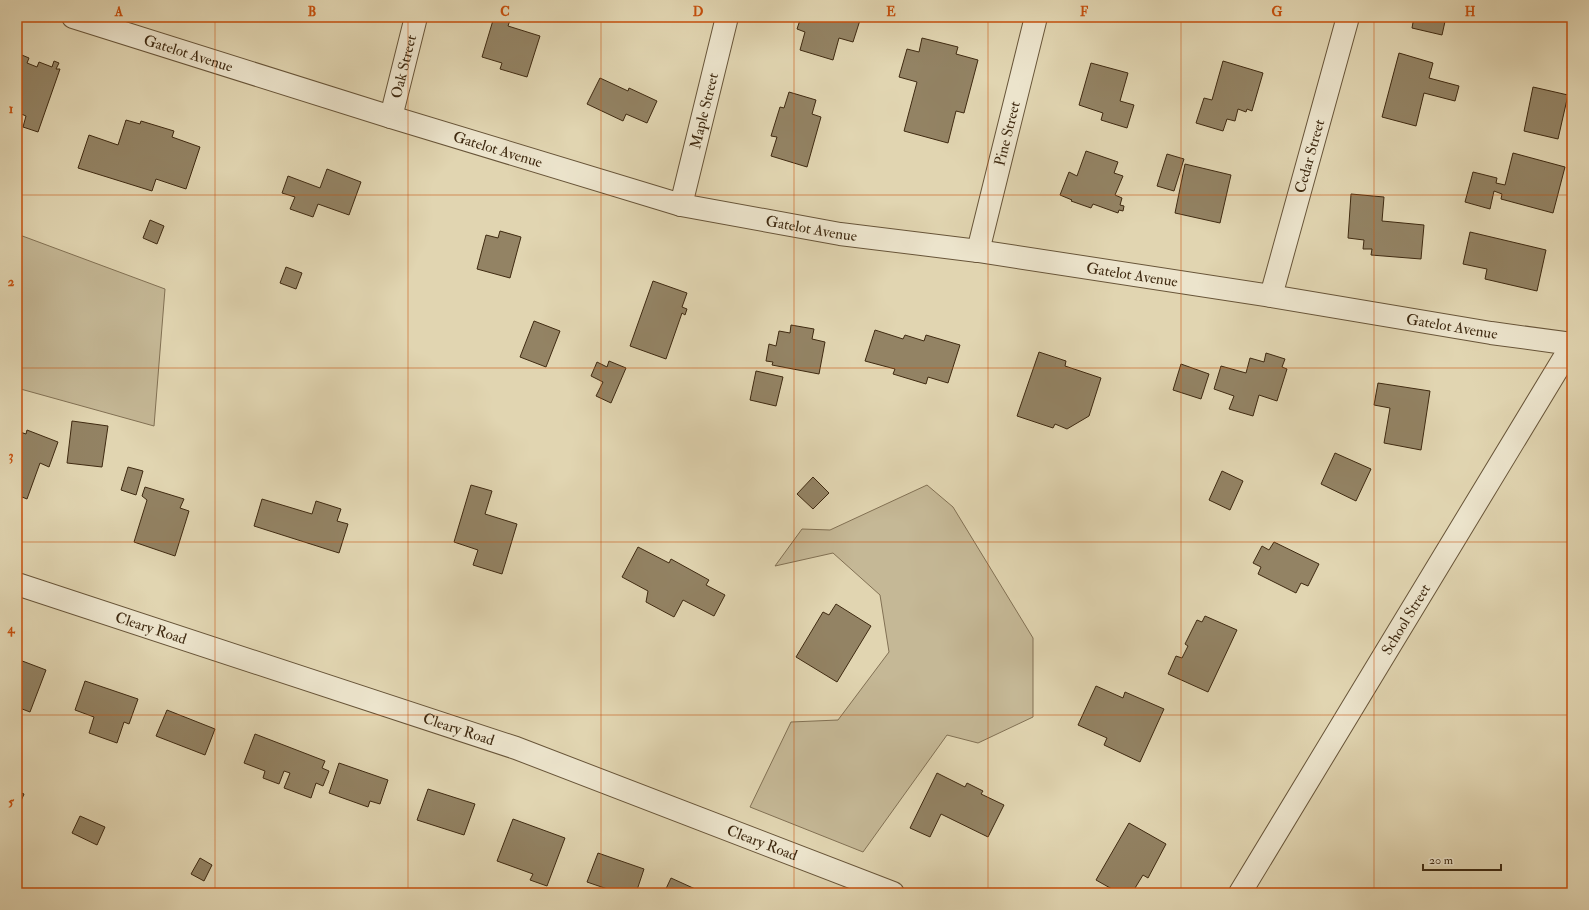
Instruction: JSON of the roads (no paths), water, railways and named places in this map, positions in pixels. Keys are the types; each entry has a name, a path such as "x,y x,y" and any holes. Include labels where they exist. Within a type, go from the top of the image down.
{"street":[{"name":"Gatelot Avenue","path":"73,17 681,205 840,234 978,251 1271,296 1572,345"},
{"name":"Oak Street","path":"391,116 416,17"},
{"name":"Maple Street","path":"681,205 727,17"},
{"name":"Pine Street","path":"978,251 1036,17"},
{"name":"Cedar Street","path":"1271,296 1348,17"},
{"name":"School Street","path":"1240,893 1572,345"},
{"name":"Cleary Road","path":"17,584 516,748 893,893"}]}
